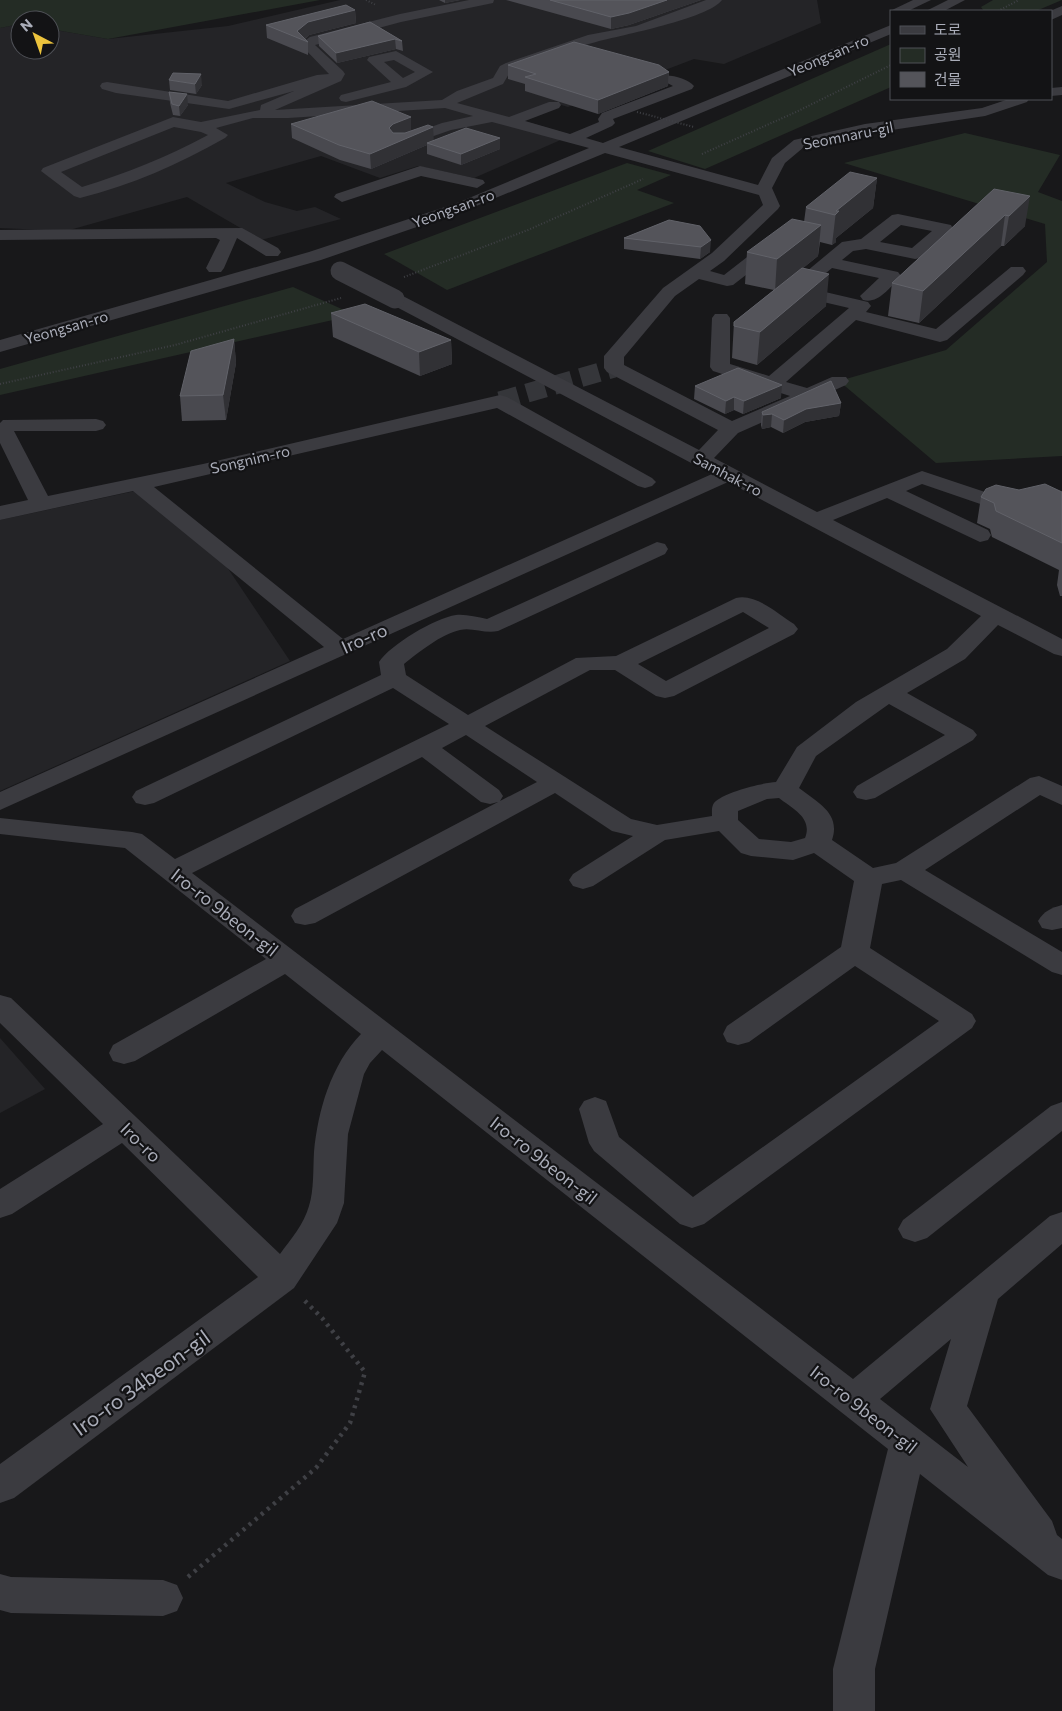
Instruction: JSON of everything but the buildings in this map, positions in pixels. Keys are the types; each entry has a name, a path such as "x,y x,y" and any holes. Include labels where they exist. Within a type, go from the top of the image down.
{"street":[{"path":"336,78 338,74 326,65 307,44 315,40 400,18 488,0"},
{"path":"445,104 462,94 498,81 504,69 511,66 592,38 639,29 706,6 716,0"},
{"path":"899,10 924,0"},
{"path":"936,10 960,4"},
{"name":"Yeongsan-ro","path":"836,36 890,14"},
{"name":"Yeongsan-ro","path":"0,346 315,256 463,206 890,29"},
{"path":"107,86 148,95 185,99 215,105 229,105 322,78 336,78"},
{"path":"201,127 253,114 336,78"},
{"path":"574,140 604,125 607,122 605,119 607,116 687,86 667,80"},
{"path":"220,134 201,127 172,122 49,171 80,192 141,174 172,161 220,134 401,84"},
{"name":"Yeongsan-ro","path":"7,327 294,246 406,210 476,183 574,140 698,92"},
{"name":"Seomnaru-gil","path":"731,429 614,368 614,356 670,292 718,257 772,206 764,188 778,161 799,143 865,129 985,112 1019,100"},
{"path":"253,114 288,114 445,104 766,192"},
{"path":"509,122 554,105"},
{"path":"400,143 447,126 491,117"},
{"path":"342,197 420,171 476,183"},
{"path":"216,268 229,238 219,233"},
{"path":"0,235 242,233 272,252"},
{"path":"696,273 727,281 786,239"},
{"path":"772,384 862,306 795,290 828,255 848,246 866,244"},
{"path":"294,246 315,256"},
{"path":"828,255 892,276 869,296"},
{"name":"Samhak-ro","path":"315,256 340,271 395,289 701,460 1062,649"},
{"path":"853,314 940,336 1017,271"},
{"path":"721,318 720,367 808,395"},
{"path":"701,460 731,429 839,381"},
{"name":"Songnim-ro","path":"0,513 137,484 500,400 645,482"},
{"path":"41,504 4,431 10,424 96,425"},
{"name":"Iro-ro","path":"0,802 729,474"},
{"path":"815,520 922,477 992,502 1052,500 1062,504"},
{"path":"137,484 341,649"},
{"path":"889,491 980,534"},
{"path":"657,549 490,626 457,622 420,640 391,662 394,678 467,724 554,783 622,825 656,833 726,822"},
{"path":"173,871 585,663 620,663 744,603 786,629 665,691 620,663"},
{"path":"785,790 806,752 864,707 956,654 996,614"},
{"path":"145,797 394,678"},
{"path":"866,792 964,735 888,693"},
{"path":"423,746 490,796"},
{"path":"305,916 554,783"},
{"path":"817,843 868,878 905,870 1039,784 1062,796"},
{"path":"785,790 819,817 822,829 817,843 793,851 751,847 726,822 725,808 763,791 785,790"},
{"name":"Iro-ro 9beon-gil","path":"0,826 132,840 908,1444 1059,1559"},
{"path":"583,880 656,833"},
{"path":"905,870 1062,965"},
{"path":"738,1034 855,952 868,878"},
{"path":"595,1109 605,1143 692,1215 961,1021 855,952"},
{"path":"124,1053 287,960"},
{"name":"Iro-ro","path":"0,1006 282,1278"},
{"name":"Iro-ro 34beon-gil","path":"0,1486 282,1278 320,1223 327,1203 332,1134 348,1074 358,1056 380,1033"},
{"path":"915,1229 1062,1114"},
{"path":"0,1205 124,1126"},
{"path":"853,1400 983,1289 1060,1228"},
{"path":"983,1289 948,1409 1059,1559"},
{"path":"854,1711 854,1669 908,1444"},
{"path":"0,1592 11,1595 163,1598"}],"path":[{"path":"1000,10 1019,0"},
{"path":"395,289 796,112 890,65"},
{"path":"637,112 694,127"},
{"path":"0,384 175,345 342,297"},
{"path":"163,1598 316,1468 350,1423 365,1372 322,1318 282,1278"}],"shaded area":[{"path":"340,0 817,0 821,23 724,64 694,59 568,107 555,103 514,118 572,135 474,178 418,166 380,178 321,156 226,183 265,202 297,211 315,207 341,219 261,240 187,197 66,231 0,228 0,28 10,26 10,60 60,60 60,31 108,39 228,26"},
{"path":"135,491 223,561 290,661 0,791 0,520"},
{"path":"0,1038 45,1089 0,1113"}],"green space":[{"path":"0,0 320,0 108,39 60,31 60,10 10,10 10,26 0,28"},
{"path":"993,0 1062,0 1038,10 983,10 981,7"},
{"path":"890,44 890,87 705,169 648,151"},
{"path":"965,133 1060,155 1038,192 1062,201 1062,456 936,463 839,381 946,350 1047,262 1045,224 844,163"},
{"path":"627,163 671,175 637,190 674,203 447,290 384,254"},
{"path":"293,287 355,315 0,395 0,369"}],"tunnel":[{"path":"500,401 614,368"}]}
